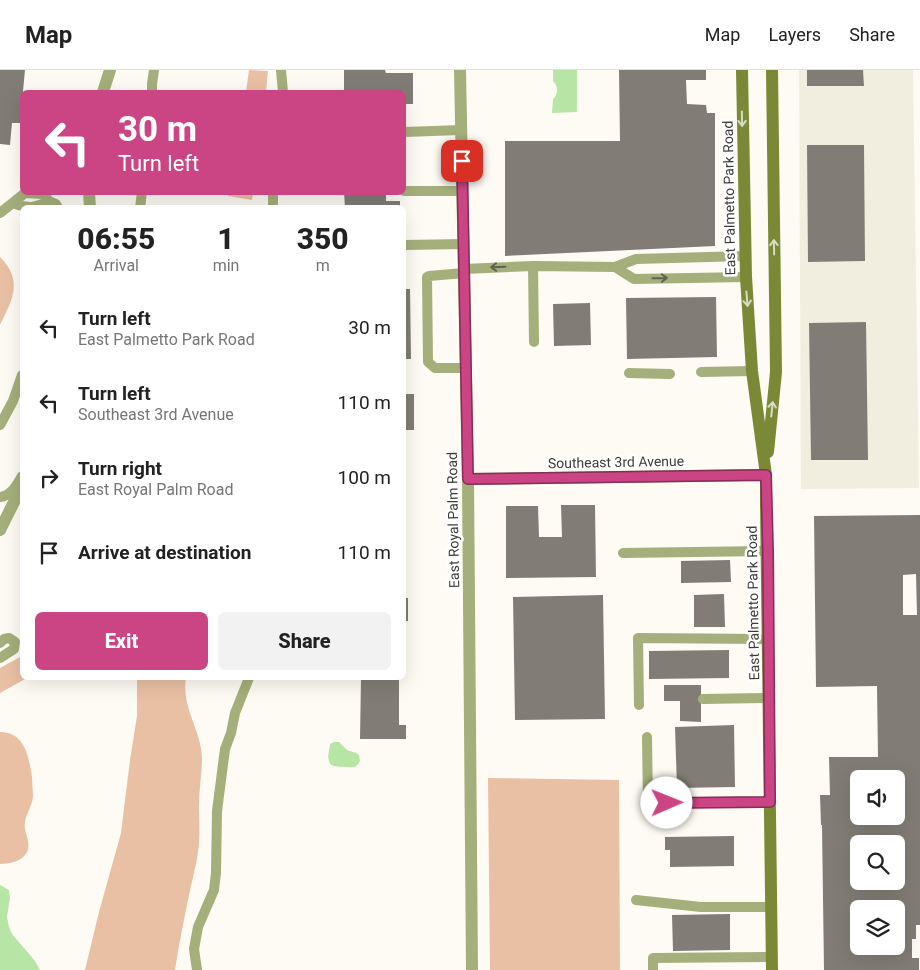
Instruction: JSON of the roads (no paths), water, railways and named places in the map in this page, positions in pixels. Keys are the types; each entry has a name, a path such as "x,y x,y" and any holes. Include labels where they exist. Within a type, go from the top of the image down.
{"main road":[{"name":"East Palmetto Park Road","path":"742,70 746,277 752,372 766,475 772,964"},
{"name":"East Palmetto Park Road","path":"766,475 776,372 772,70"}],"street":[{"path":"104,90 110,70"},
{"name":"East Royal Palm Road","path":"460,70 468,479 472,970"},
{"name":"Southeast 3rd Avenue","path":"468,479 766,475"},
{"path":"0,530 20,490"}],"lane":[{"path":"152,90 154,70"},
{"path":"281,70 283,90"},
{"path":"406,132 462,130"},
{"path":"406,191 462,191"},
{"path":"40,205 49,200 56,205"},
{"path":"0,213 14,203 20,205"},
{"path":"406,245 463,244"},
{"path":"466,368 435,368 428,362 427,277 429,276 464,271 533,266 615,267 636,259 745,256"},
{"path":"533,266 534,342"},
{"path":"615,267 634,279 746,277"},
{"path":"701,372 752,372"},
{"path":"628,373 670,374"},
{"path":"0,425 13,401 20,382"},
{"path":"0,498 11,493 20,479"},
{"path":"623,553 768,551"},
{"path":"0,642 10,638 15,642 14,649 0,658"},
{"path":"639,704 638,638 768,639"},
{"path":"197,970 194,949 198,927 214,890 217,861 217,812 225,749 235,713 248,680"},
{"path":"703,699 769,698"},
{"path":"647,737 648,803 770,802"},
{"path":"636,900 700,907 771,907"},
{"path":"653,970 653,958 772,964"}]}
